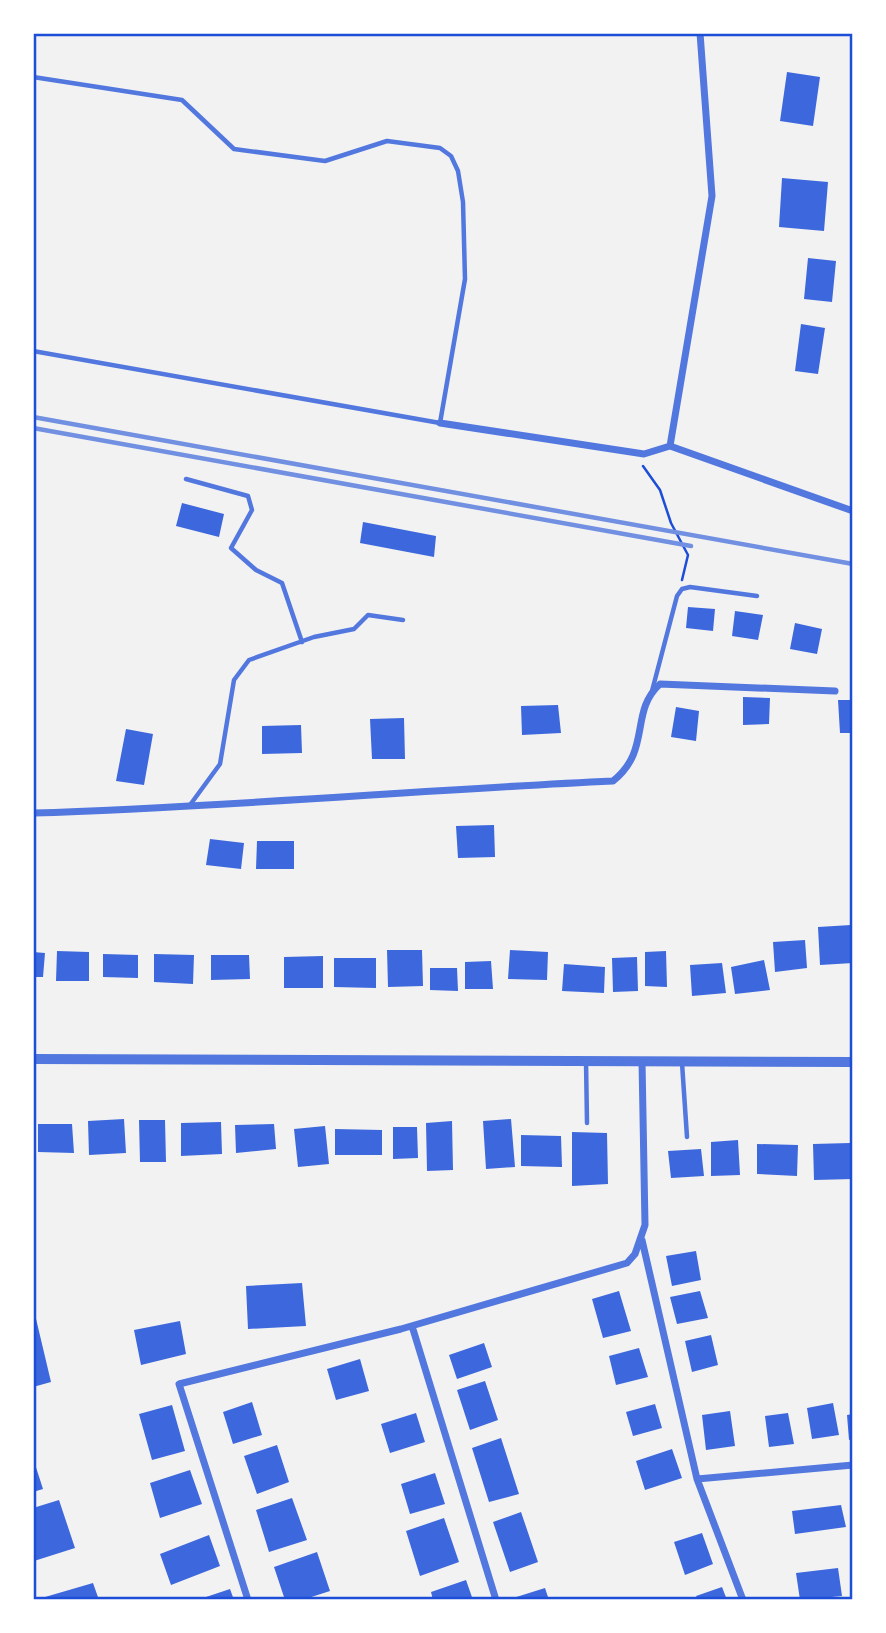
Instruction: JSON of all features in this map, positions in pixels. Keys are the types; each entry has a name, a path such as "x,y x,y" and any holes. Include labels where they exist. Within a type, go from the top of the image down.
{"street":[{"path":"670,446 712,196 700,33"},
{"path":"440,424 644,454 670,446 853,511"},
{"path":"33,813 612,781 628,768 637,749 646,702 660,684 835,691"},
{"path":"33,1059 853,1062"},
{"path":"248,1600 179,1384 412,1326 618,1267 632,1259 646,1225 642,1062"},
{"path":"641,1239 698,1479 743,1600"},
{"path":"412,1326 496,1600"},
{"path":"698,1479 853,1465"}],"lane":[{"path":"33,78 182,100 234,149 325,161 387,141 440,148 451,156 458,171 463,202 465,279 440,424 33,351"},
{"path":"186,479 248,496 251,510 231,548 256,570 282,583 302,642"},
{"path":"652,691 677,596 682,589 690,587 757,596"},
{"path":"189,806 220,764 234,680 249,660 302,642 354,629 368,615 403,620"},
{"path":"586,1061 587,1123"},
{"path":"682,1062 687,1138"}],"path":[{"path":"644,454 643,467 660,490 671,523 688,555 677,596"}],"building":[{"path":"787,72 820,77 813,126 780,121"},
{"path":"782,178 828,182 824,231 779,227"},
{"path":"808,258 836,261 832,302 804,299"},
{"path":"801,324 825,328 818,374 795,371"},
{"path":"182,503 224,514 219,537 176,526"},
{"path":"363,522 436,536 434,557 360,543"},
{"path":"688,607 715,609 713,631 686,628"},
{"path":"735,611 763,615 758,640 732,636"},
{"path":"795,623 822,629 817,654 790,649"},
{"path":"743,697 770,698 769,724 743,725"},
{"path":"838,700 853,700 853,733 840,733"},
{"path":"558,705 561,733 522,735 521,706"},
{"path":"676,707 699,711 696,741 671,737"},
{"path":"404,718 405,759 372,759 370,719"},
{"path":"301,725 302,753 262,754 262,726"},
{"path":"126,729 153,734 144,785 116,781"},
{"path":"494,825 495,857 458,858 456,826"},
{"path":"210,839 244,843 241,869 206,865"},
{"path":"257,841 294,841 294,869 256,869"},
{"path":"851,925 853,963 820,965 818,927"},
{"path":"805,940 807,968 775,972 773,942"},
{"path":"387,950 422,950 423,986 388,987"},
{"path":"510,950 548,952 547,980 508,979"},
{"path":"57,951 89,952 89,981 56,981"},
{"path":"666,951 667,987 645,986 645,952"},
{"path":"33,952 45,953 43,977 33,977"},
{"path":"103,954 138,955 138,978 103,977"},
{"path":"154,954 194,955 193,984 154,982"},
{"path":"211,955 249,955 250,979 211,980"},
{"path":"323,956 323,988 284,988 284,957"},
{"path":"637,957 638,991 613,992 612,958"},
{"path":"334,958 376,958 376,988 334,987"},
{"path":"764,960 770,990 735,994 731,967"},
{"path":"491,961 493,989 465,989 465,962"},
{"path":"722,963 726,993 692,996 690,965"},
{"path":"564,964 605,967 604,993 562,991"},
{"path":"430,968 457,968 458,991 430,990"},
{"path":"124,1119 126,1153 89,1155 88,1121"},
{"path":"511,1119 515,1167 486,1169 483,1121"},
{"path":"139,1120 165,1120 166,1162 140,1162"},
{"path":"452,1121 453,1170 427,1171 426,1123"},
{"path":"221,1122 222,1154 181,1156 181,1123"},
{"path":"38,1124 72,1124 74,1153 38,1152"},
{"path":"274,1124 276,1149 236,1153 235,1125"},
{"path":"325,1126 329,1164 298,1167 294,1129"},
{"path":"393,1127 417,1127 418,1158 393,1159"},
{"path":"335,1129 382,1130 382,1155 335,1155"},
{"path":"572,1132 607,1133 608,1184 572,1186"},
{"path":"521,1135 561,1136 562,1167 521,1166"},
{"path":"738,1140 740,1175 711,1176 711,1142"},
{"path":"850,1143 853,1179 814,1180 813,1144"},
{"path":"757,1144 798,1145 797,1176 757,1174"},
{"path":"701,1149 704,1176 671,1178 668,1151"},
{"path":"696,1251 701,1280 672,1286 666,1256"},
{"path":"302,1283 306,1326 248,1329 246,1286"},
{"path":"619,1291 631,1331 603,1338 592,1299"},
{"path":"700,1291 708,1318 677,1324 670,1297"},
{"path":"33,1306 51,1382 33,1387"},
{"path":"180,1321 186,1354 141,1365 134,1330"},
{"path":"711,1335 718,1365 692,1372 685,1341"},
{"path":"484,1343 492,1367 457,1379 449,1355"},
{"path":"639,1348 648,1377 616,1385 609,1356"},
{"path":"360,1359 369,1391 336,1400 327,1369"},
{"path":"485,1381 498,1420 470,1430 457,1390"},
{"path":"252,1402 262,1435 233,1444 223,1412"},
{"path":"833,1403 839,1435 812,1439 807,1408"},
{"path":"655,1404 662,1428 633,1436 626,1412"},
{"path":"172,1405 185,1451 152,1460 139,1414"},
{"path":"730,1411 735,1446 706,1450 702,1415"},
{"path":"416,1413 425,1442 390,1453 381,1424"},
{"path":"788,1413 794,1444 769,1447 765,1416"},
{"path":"853,1414 853,1439 849,1440 847,1415"},
{"path":"501,1438 519,1494 489,1502 472,1448"},
{"path":"277,1445 289,1482 257,1494 244,1456"},
{"path":"672,1449 682,1478 645,1490 636,1461"},
{"path":"33,1458 43,1489 33,1492"},
{"path":"190,1470 202,1504 160,1518 150,1483"},
{"path":"435,1473 445,1504 410,1514 401,1484"},
{"path":"292,1498 307,1540 269,1552 256,1510"},
{"path":"59,1500 75,1548 34,1561 33,1508"},
{"path":"841,1505 846,1527 795,1534 792,1511"},
{"path":"521,1512 538,1562 510,1572 493,1522"},
{"path":"444,1518 459,1562 420,1576 406,1531"},
{"path":"702,1533 713,1564 685,1575 674,1542"},
{"path":"209,1535 220,1566 171,1585 160,1554"},
{"path":"317,1552 330,1591 302,1600 285,1600 274,1567"},
{"path":"838,1568 842,1596 800,1600 796,1573"},
{"path":"466,1580 473,1600 433,1600 431,1592"},
{"path":"93,1583 99,1600 46,1600 45,1597"},
{"path":"722,1587 727,1600 698,1600 696,1596"},
{"path":"545,1588 549,1600 510,1600 510,1599"},
{"path":"230,1589 234,1600 200,1600 200,1599"}],"railway":[{"path":"33,417 853,564"},
{"path":"33,428 691,546"}]}
